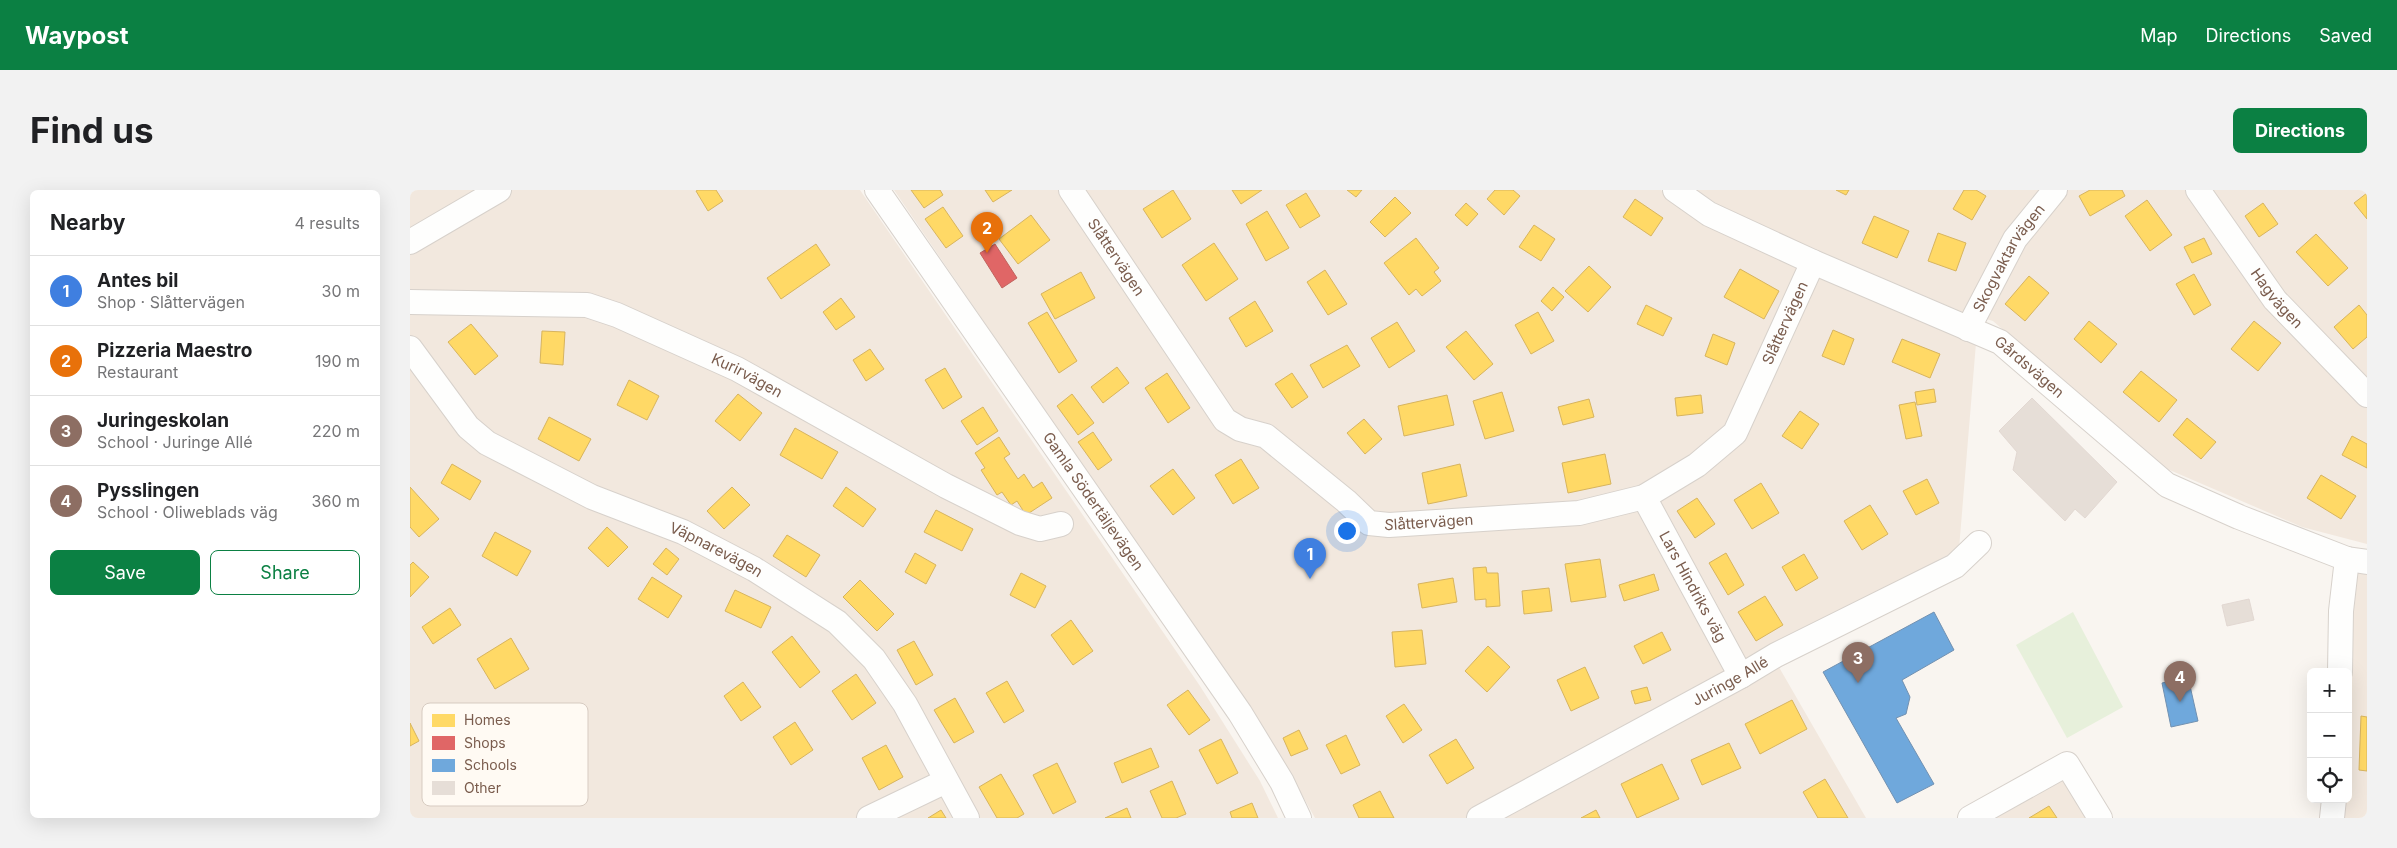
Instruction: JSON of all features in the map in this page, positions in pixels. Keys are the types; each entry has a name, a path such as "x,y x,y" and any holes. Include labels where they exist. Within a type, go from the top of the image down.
{"street":[{"path":"410,242 499,190"},
{"name":"Gamla Södertäljevägen","path":"877,190 1240,713 1282,782 1299,818"},
{"name":"Slåttervägen","path":"1071,190 1225,420 1240,429 1266,436 1370,523 1389,525 1579,513 1644,497 1697,465 1735,433 1813,262"},
{"name":"Gårdsvägen","path":"1675,190 1709,214 1813,262 2000,342 2167,484 2239,517 2357,560"},
{"name":"Skogvaktarvägen","path":"1968,329 2015,239 2055,190"},
{"name":"Hagvägen","path":"2198,190 2275,300 2367,395"},
{"name":"Kurirvägen","path":"410,302 587,306 617,315 737,369 946,486 1020,523 1040,529 1060,524"},
{"name":"Väpnarevägen","path":"410,348 468,427 487,443 592,497 683,532 754,569 837,622 874,659 905,704 967,818"},
{"name":"Lars Hindriks väg","path":"1644,497 1741,676"},
{"name":"Juringe Allé","path":"1479,818 1741,676 1776,654 1955,566 1979,543"},
{"path":"2340,668 2341,610 2357,560"},
{"path":"1970,818 2067,764 2100,818"},
{"path":"869,818 946,781"},
{"path":"2332,818 2334,803"}],"shaded area":[{"path":"410,190 860,190 1200,686 1260,781 1278,818 410,818"},
{"path":"894,190 1661,190 1700,223 1976,343 1959,549 1769,650 1866,818 1315,818 1279,754"},
{"path":"1696,190 2367,190 2367,544 2302,527 2158,465 1993,321 1962,312 1734,215"},
{"path":"2356,569 2367,571 2367,818 2339,818 2340,803 2352,803 2352,668 2349,668"},
{"path":"2062,776 2094,818 1991,818"}],"green space":[{"path":"2073,612 2123,707 2067,738 2016,645"}],"building: Homes":[{"path":"716,190 723,201 708,211 696,191"},
{"path":"911,190 940,190 943,195 924,208"},
{"path":"985,190 1012,190 993,202"},
{"path":"1173,190 1191,219 1162,238 1143,209"},
{"path":"1232,190 1262,190 1241,204"},
{"path":"1347,190 1362,190 1356,197"},
{"path":"1495,190 1513,190 1520,196 1504,215 1487,199"},
{"path":"1836,190 1849,190 1846,195"},
{"path":"1964,190 1976,190 1986,196 1972,220 1953,209"},
{"path":"2090,190 2122,190 2125,196 2090,216 2079,196"},
{"path":"1306,193 1320,216 1300,228 1286,205"},
{"path":"2367,193 2367,219 2354,203"},
{"path":"1395,197 1411,213 1385,237 1370,222"},
{"path":"1635,199 1663,218 1651,236 1623,217"},
{"path":"2147,200 2172,235 2150,251 2125,216"},
{"path":"1466,203 1478,214 1467,226 1455,215"},
{"path":"2263,203 2278,224 2259,237 2245,216"},
{"path":"943,207 963,236 946,248 925,219"},
{"path":"1267,211 1289,248 1266,261 1246,224"},
{"path":"1031,215 1050,240 1018,264 999,239"},
{"path":"1874,216 1909,231 1897,258 1862,243"},
{"path":"1534,225 1555,239 1541,261 1519,247"},
{"path":"1938,233 1966,243 1956,271 1928,261"},
{"path":"2316,234 2348,268 2328,286 2296,252"},
{"path":"1416,238 1439,268 1434,272 1441,281 1422,296 1416,289 1409,295 1384,263"},
{"path":"2204,238 2212,254 2192,263 2184,247"},
{"path":"1214,243 1238,279 1206,301 1182,265"},
{"path":"816,244 830,265 781,299 767,278"},
{"path":"1589,266 1611,287 1588,312 1565,291"},
{"path":"1740,269 1779,291 1764,319 1724,297"},
{"path":"1325,270 1347,304 1328,315 1307,282"},
{"path":"1081,272 1095,298 1055,319 1041,294"},
{"path":"2194,274 2211,305 2194,315 2176,284"},
{"path":"2029,276 2049,293 2025,321 2005,304"},
{"path":"1553,287 1564,297 1552,311 1541,301"},
{"path":"841,298 855,317 836,330 823,312"},
{"path":"1255,301 1273,331 1246,347 1229,318"},
{"path":"1646,305 1672,318 1663,336 1637,324"},
{"path":"2359,305 2367,315 2367,337 2353,349 2334,327"},
{"path":"1047,312 1077,361 1059,373 1028,323"},
{"path":"1538,312 1554,341 1531,354 1515,325"},
{"path":"2089,321 2117,344 2101,363 2074,339"},
{"path":"2254,321 2281,343 2258,371 2231,349"},
{"path":"1397,322 1415,351 1389,368 1371,338"},
{"path":"471,324 498,356 475,375 448,342"},
{"path":"1833,330 1854,339 1844,365 1822,356"},
{"path":"542,331 565,332 563,365 540,363"},
{"path":"1466,331 1493,364 1474,380 1446,347"},
{"path":"1713,334 1735,343 1727,365 1705,356"},
{"path":"1902,339 1940,354 1930,378 1892,362"},
{"path":"1347,345 1360,366 1323,388 1310,365"},
{"path":"870,349 884,369 866,381 853,360"},
{"path":"1117,367 1129,383 1103,403 1091,387"},
{"path":"945,368 962,397 943,409 925,380"},
{"path":"2141,371 2177,400 2159,422 2123,392"},
{"path":"1167,373 1190,408 1168,423 1145,388"},
{"path":"1292,373 1308,397 1292,408 1275,384"},
{"path":"629,380 659,396 647,420 617,405"},
{"path":"1934,389 1936,402 1917,405 1915,392"},
{"path":"1502,392 1514,431 1485,439 1473,401"},
{"path":"738,394 762,413 740,441 715,421"},
{"path":"1072,394 1094,423 1078,435 1057,406"},
{"path":"1447,395 1454,425 1404,436 1398,406"},
{"path":"1701,395 1703,413 1677,416 1675,398"},
{"path":"1589,399 1594,417 1563,425 1558,407"},
{"path":"1915,402 1922,436 1906,439 1899,405"},
{"path":"983,407 998,431 977,445 961,421"},
{"path":"1800,411 1819,424 1802,449 1782,436"},
{"path":"549,417 591,439 579,461 538,439"},
{"path":"2187,418 2216,442 2201,459 2173,435"},
{"path":"1364,419 1382,439 1365,454 1347,433"},
{"path":"795,428 838,452 822,479 780,455"},
{"path":"1093,432 1112,460 1098,470 1078,442"},
{"path":"2352,436 2367,444 2367,468 2342,455"},
{"path":"999,437 1010,454 1004,458 1018,479 1024,474 1033,488 1042,482 1052,498 1026,515 1017,501 1011,505 1002,492 997,495 981,470 985,468 975,453"},
{"path":"1605,454 1611,484 1568,493 1562,463"},
{"path":"1241,459 1259,488 1233,504 1215,475"},
{"path":"452,464 481,481 470,500 441,483"},
{"path":"1460,464 1467,496 1428,504 1422,473"},
{"path":"1173,469 1195,498 1173,515 1150,486"},
{"path":"2321,475 2356,496 2341,519 2307,498"},
{"path":"1927,479 1939,503 1916,515 1903,491"},
{"path":"1761,483 1779,513 1752,529 1734,500"},
{"path":"410,487 439,519 419,537 410,527"},
{"path":"732,487 750,505 724,529 707,511"},
{"path":"846,487 876,509 863,527 833,506"},
{"path":"1697,498 1715,524 1695,538 1677,511"},
{"path":"1870,505 1888,534 1862,550 1844,521"},
{"path":"936,510 973,529 962,551 924,532"},
{"path":"607,527 628,547 608,567 588,548"},
{"path":"495,532 531,551 517,576 482,556"},
{"path":"787,535 820,555 806,577 773,556"},
{"path":"666,548 679,559 667,575 653,564"},
{"path":"915,553 936,565 926,584 905,572"},
{"path":"1726,553 1744,585 1728,595 1709,563"},
{"path":"1804,554 1818,578 1796,591 1782,567"},
{"path":"1600,559 1606,597 1571,602 1565,564"},
{"path":"413,562 429,577 410,597 410,565"},
{"path":"1486,567 1487,573 1498,573 1500,606 1486,607 1486,599 1475,600 1473,568"},
{"path":"1021,573 1046,586 1035,608 1010,595"},
{"path":"1654,574 1659,590 1624,601 1619,585"},
{"path":"652,577 682,596 668,618 638,599"},
{"path":"1453,578 1457,602 1422,608 1418,584"},
{"path":"860,580 894,614 877,631 843,597"},
{"path":"1549,588 1552,611 1524,614 1522,591"},
{"path":"735,590 771,607 761,628 725,611"},
{"path":"1765,596 1783,625 1756,641 1738,612"},
{"path":"450,608 461,625 433,644 422,627"},
{"path":"1071,620 1093,651 1073,665 1051,635"},
{"path":"1422,630 1426,664 1395,667 1392,632"},
{"path":"1662,632 1671,650 1643,664 1634,646"},
{"path":"792,636 820,672 800,688 772,652"},
{"path":"511,638 529,669 495,689 477,659"},
{"path":"914,641 933,675 916,685 897,650"},
{"path":"1488,646 1510,667 1487,692 1465,671"},
{"path":"1585,667 1599,698 1571,711 1557,680"},
{"path":"856,674 876,703 852,720 832,691"},
{"path":"1007,681 1024,711 1004,723 986,693"},
{"path":"743,682 761,707 741,721 724,696"},
{"path":"1647,687 1651,700 1635,704 1631,691"},
{"path":"1188,690 1210,720 1189,735 1167,705"},
{"path":"955,698 974,732 954,743 934,710"},
{"path":"1792,700 1807,729 1760,754 1745,724"},
{"path":"1404,704 1422,730 1403,743 1386,716"},
{"path":"2361,716 2367,717 2367,771 2359,770"},
{"path":"795,722 813,750 791,765 773,737"},
{"path":"410,723 419,741 410,746"},
{"path":"1299,730 1308,749 1291,756 1283,738"},
{"path":"1346,735 1360,765 1341,774 1326,745"},
{"path":"1221,739 1238,773 1217,784 1199,750"},
{"path":"1456,739 1474,768 1447,784 1429,755"},
{"path":"1729,743 1741,768 1702,785 1691,760"},
{"path":"886,745 903,777 879,790 862,758"},
{"path":"1151,748 1159,767 1122,783 1114,763"},
{"path":"1057,763 1076,802 1053,814 1033,775"},
{"path":"1662,764 1679,799 1637,818 1621,784"},
{"path":"1001,774 1024,814 1017,818 997,818 979,787"},
{"path":"1825,779 1848,818 1818,818 1803,792"},
{"path":"1172,781 1186,814 1176,818 1162,818 1150,791"},
{"path":"1380,791 1394,818 1359,818 1353,805"},
{"path":"1252,803 1258,818 1232,818 1230,812"},
{"path":"2049,806 2057,818 2029,818"},
{"path":"1127,808 1131,818 1105,818"},
{"path":"941,810 946,818 928,818"},
{"path":"1596,810 1600,818 1581,818"}],"building: Shops":[{"path":"995,244 1017,278 1002,288 980,253"}],"building: Schools":[{"path":"1934,612 1954,650 1902,680 1910,697 1906,714 1896,718 1934,784 1897,803 1823,672"},
{"path":"2188,677 2198,721 2171,727 2162,683"}],"building: Other":[{"path":"2032,398 2117,482 2085,518 2075,509 2065,521 2013,470 2017,452 1999,431"},
{"path":"2249,599 2254,620 2227,626 2222,605"}],"place":[{"name":"Pizzeria Maestro","path":"987,253"},
{"name":"Antes bil","path":"1310,579"},
{"name":"Juringeskolan","path":"1858,683"},
{"name":"Pysslingen","path":"2180,702"}]}
